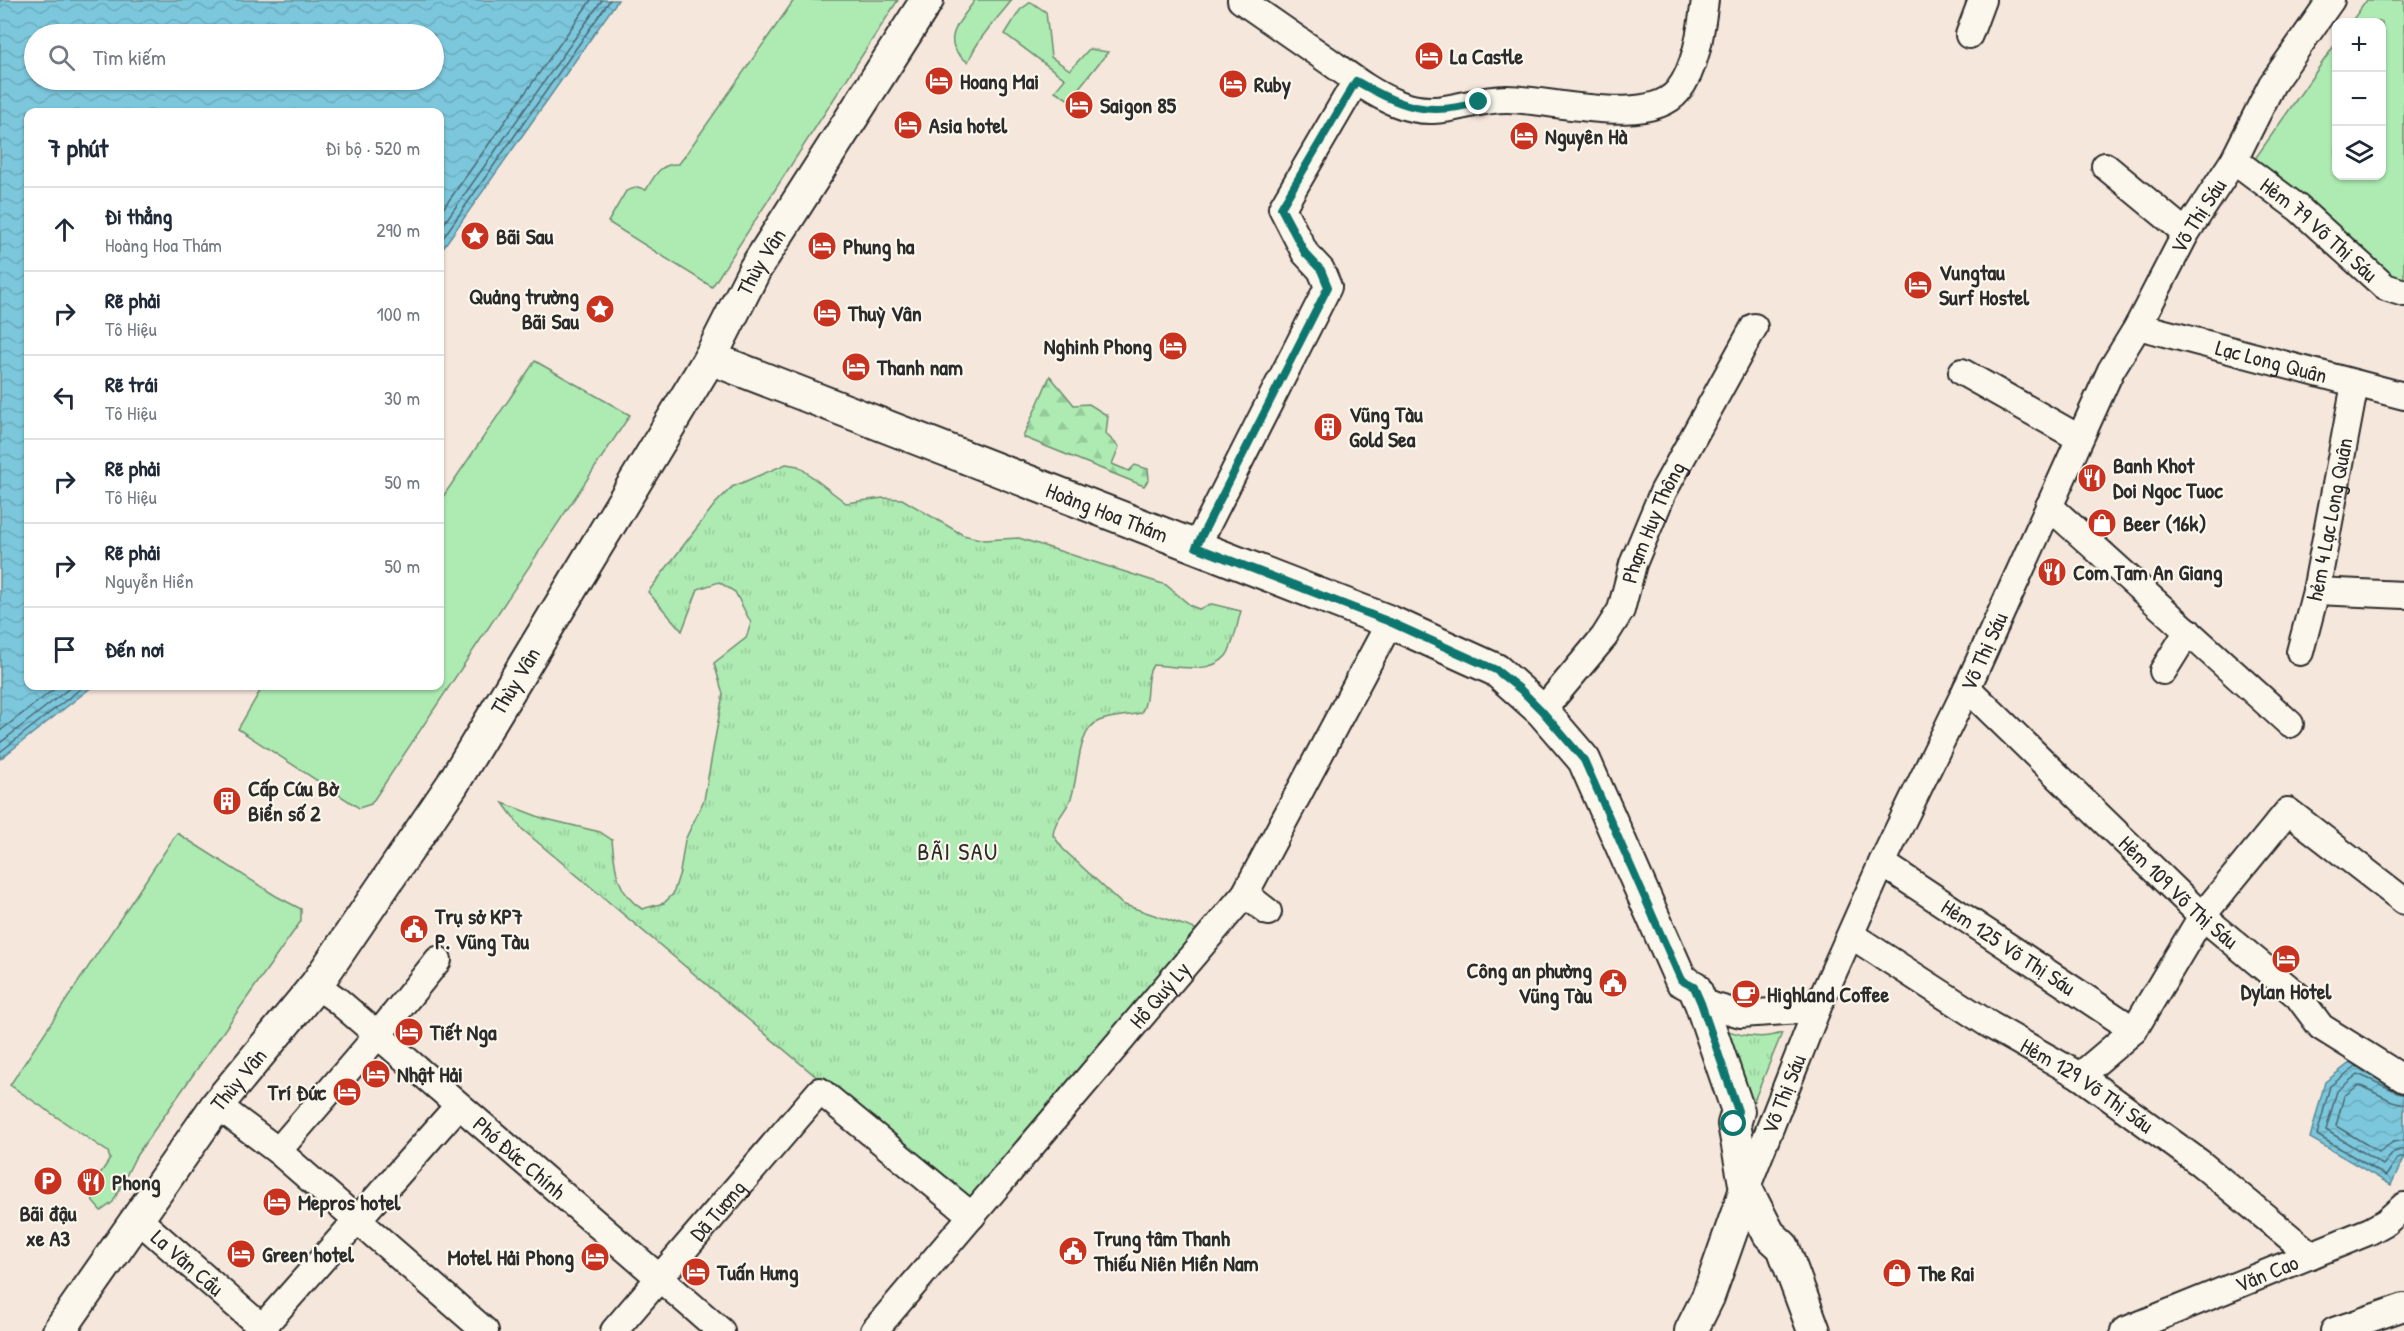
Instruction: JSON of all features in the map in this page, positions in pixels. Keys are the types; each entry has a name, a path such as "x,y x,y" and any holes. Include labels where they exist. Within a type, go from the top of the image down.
{"main road":[{"name":"Thùy Vân","path":"59,1331 218,1105 316,985 452,785 710,358 755,269 927,0"},
{"name":"Hoàng Hoa Thám","path":"710,358 1390,622 1496,670 1542,711 1584,760 1691,991 1676,993 1720,1116 1734,1124 1746,1189 1768,1234 1783,1246 1814,1331"},
{"name":"Võ Thị Sáu","path":"1690,1331 1708,1297 1746,1189"},
{"name":"Hoàng Hoa Thám","path":"1768,1234 1763,1253 1793,1331"}],"street":[{"path":"1241,0 1356,81 1394,102 1410,108 1436,111 1506,99 1636,110 1662,103 1678,91 1695,55 1705,0"},
{"path":"1969,34 1983,0"},
{"name":"Võ Thị Sáu","path":"1746,1189 1817,1010 1882,863 1967,688 2111,370 2138,326 2186,233 2234,160 2272,84 2331,0"},
{"path":"1196,547 1328,287 1321,270 1305,253 1281,208 1356,81"},
{"name":"Hẻm 79 Võ Thị Sáu","path":"2234,160 2298,208 2385,287 2404,293"},
{"path":"2105,166 2186,233"},
{"name":"Lạc Long Quân","path":"2138,326 2404,396"},
{"name":"Phạm Huy Thông","path":"1542,711 1604,637 1621,610 1633,564 1663,492 1754,327"},
{"path":"1962,372 2079,438"},
{"name":"hẻm 4 Lạc Long Quân","path":"2300,652 2316,591 2355,384"},
{"path":"2049,506 2290,724"},
{"path":"2316,591 2404,595"},
{"name":"Hồ Quý Ly","path":"874,1331 1245,894 1390,622"},
{"path":"2163,670 2188,631"},
{"name":"Hẻm 109 Võ Thị Sáu","path":"1967,688 2202,916 2298,996 2321,1027 2404,1079"},
{"path":"2080,1076 2134,1030 2202,916 2288,811 2404,900"},
{"name":"Hẻm 125 Võ Thị Sáu","path":"1882,863 2134,1030"},
{"path":"1245,894 1268,912"},
{"name":"Hẻm 129 Võ Thị Sáu","path":"1851,935 1990,1025 2080,1076 2200,1163 2311,1255"},
{"path":"278,1151 377,1036 438,960"},
{"name":"Phó Đức Chính","path":"316,985 337,1000 721,1331"},
{"path":"1691,991 1741,1014 1817,1010"},
{"name":"Dã Tượng","path":"614,1331 820,1091 972,1216"},
{"path":"218,1105 278,1151 485,1331"},
{"path":"262,1330 458,1106"},
{"name":"Văn Cao","path":"2124,1331 2386,1222 2404,1206"},
{"name":"La Văn Cầu","path":"138,1219 262,1330"},
{"path":"2334,1331 2375,1325 2404,1307"}],"green space":[{"path":"794,0 898,0 712,287 608,222 626,191 638,187 646,190 655,175 663,168 679,164"},
{"path":"975,0 1012,0 982,37 968,62 954,47 953,39 958,24"},
{"path":"2367,0 2404,0 2404,284 2388,279 2252,163 2332,49 2332,180 2386,180 2386,18 2354,18"},
{"path":"1031,2 1046,12 1051,57 1070,70 1089,49 1108,52 1069,100 1055,91 1065,79 1005,34 1020,10"},
{"path":"535,361 630,415 371,804 359,808 238,729 261,690 444,690 444,495"},
{"path":"1050,376 1074,405 1089,404 1108,416 1106,434 1119,447 1112,464 1129,471 1135,465 1148,469 1149,479 1144,486 1023,437"},
{"path":"786,464 798,466 846,503 883,498 902,499 963,535 984,540 1019,538 1166,585 1191,606 1199,609 1212,604 1241,611 1231,646 1226,656 1219,662 1211,666 1192,668 1153,665 1148,677 1146,701 1141,713 1104,719 1092,726 1082,744 1071,798 1053,835 1063,849 1122,904 1204,932 971,1207 522,829 503,803 542,818 600,832 612,840 618,879 627,895 642,909 664,903 673,894 680,872 685,840 704,800 723,694 714,663 746,638 751,623 735,592 719,582 698,589 682,631 648,592 715,504 732,487"},
{"path":"177,833 276,896 301,909 301,921 136,1156 113,1202 101,1211 93,1202 92,1186 110,1159 108,1152 10,1085"},
{"path":"1708,1024 1753,1036 1763,1037 1782,1033 1744,1125"}],"water":[{"path":"0,0 618,0 444,246 444,108 24,108 24,690 88,690 0,759"},
{"path":"2358,1057 2404,1082 2404,1157 2391,1185 2310,1138 2325,1082"}],"place":[{"name":"La Castle","path":"1429,56"},
{"name":"Hoang Mai","path":"939,81"},
{"name":"Ruby","path":"1233,84"},
{"name":"Saigon 85","path":"1079,105"},
{"name":"Asia hotel","path":"908,125"},
{"name":"Nguyên Hà","path":"1524,136"},
{"name":"Bãi Sau","path":"475,236"},
{"name":"Phung ha","path":"822,246"},
{"name":"Vungtau Surf Hostel","path":"1918,285"},
{"name":"Quảng trường Bãi Sau","path":"600,309"},
{"name":"Thuỳ Vân","path":"827,313"},
{"name":"Nghinh Phong","path":"1173,346"},
{"name":"Thanh nam","path":"856,367"},
{"name":"Vũng Tàu Gold Sea","path":"1328,427"},
{"name":"Banh Khot Doi Ngoc Tuoc","path":"2092,478"},
{"name":"Beer (16k)","path":"2102,523"},
{"name":"Com Tam An Giang","path":"2052,572"},
{"name":"Cấp Cứu Bờ Biển số 2","path":"227,801"},
{"name":"Trụ sở KP7 P. Vũng Tàu","path":"414,929"},
{"name":"Dylan Hotel","path":"2286,959"},
{"name":"Công an phường Vũng Tàu","path":"1613,983"},
{"name":"Highland Coffee","path":"1746,994"},
{"name":"Tiết Nga","path":"409,1032"},
{"name":"Nhật Hải","path":"376,1074"},
{"name":"Trí Đức","path":"347,1092"},
{"name":"Bãi đậu xe A3","path":"48,1181"},
{"name":"Phong","path":"91,1182"},
{"name":"Mepros hotel","path":"277,1202"},
{"name":"Trung tâm Thanh Thiếu Niên Miền Nam","path":"1073,1251"},
{"name":"Green hotel","path":"241,1254"},
{"name":"Motel Hải Phong","path":"595,1257"},
{"name":"Tuấn Hưng","path":"696,1272"},
{"name":"The Rai","path":"1897,1273"}],"district":[{"name":"BÃI SAU","path":"958,851"}],"route":[{"path":"1479,102 1460,108 1436,111 1410,108 1356,81 1281,208 1305,253 1321,270 1328,287 1196,547 1390,622 1496,670 1542,711 1584,760 1681,980 1694,987 1738,1111 1734,1124"}]}
